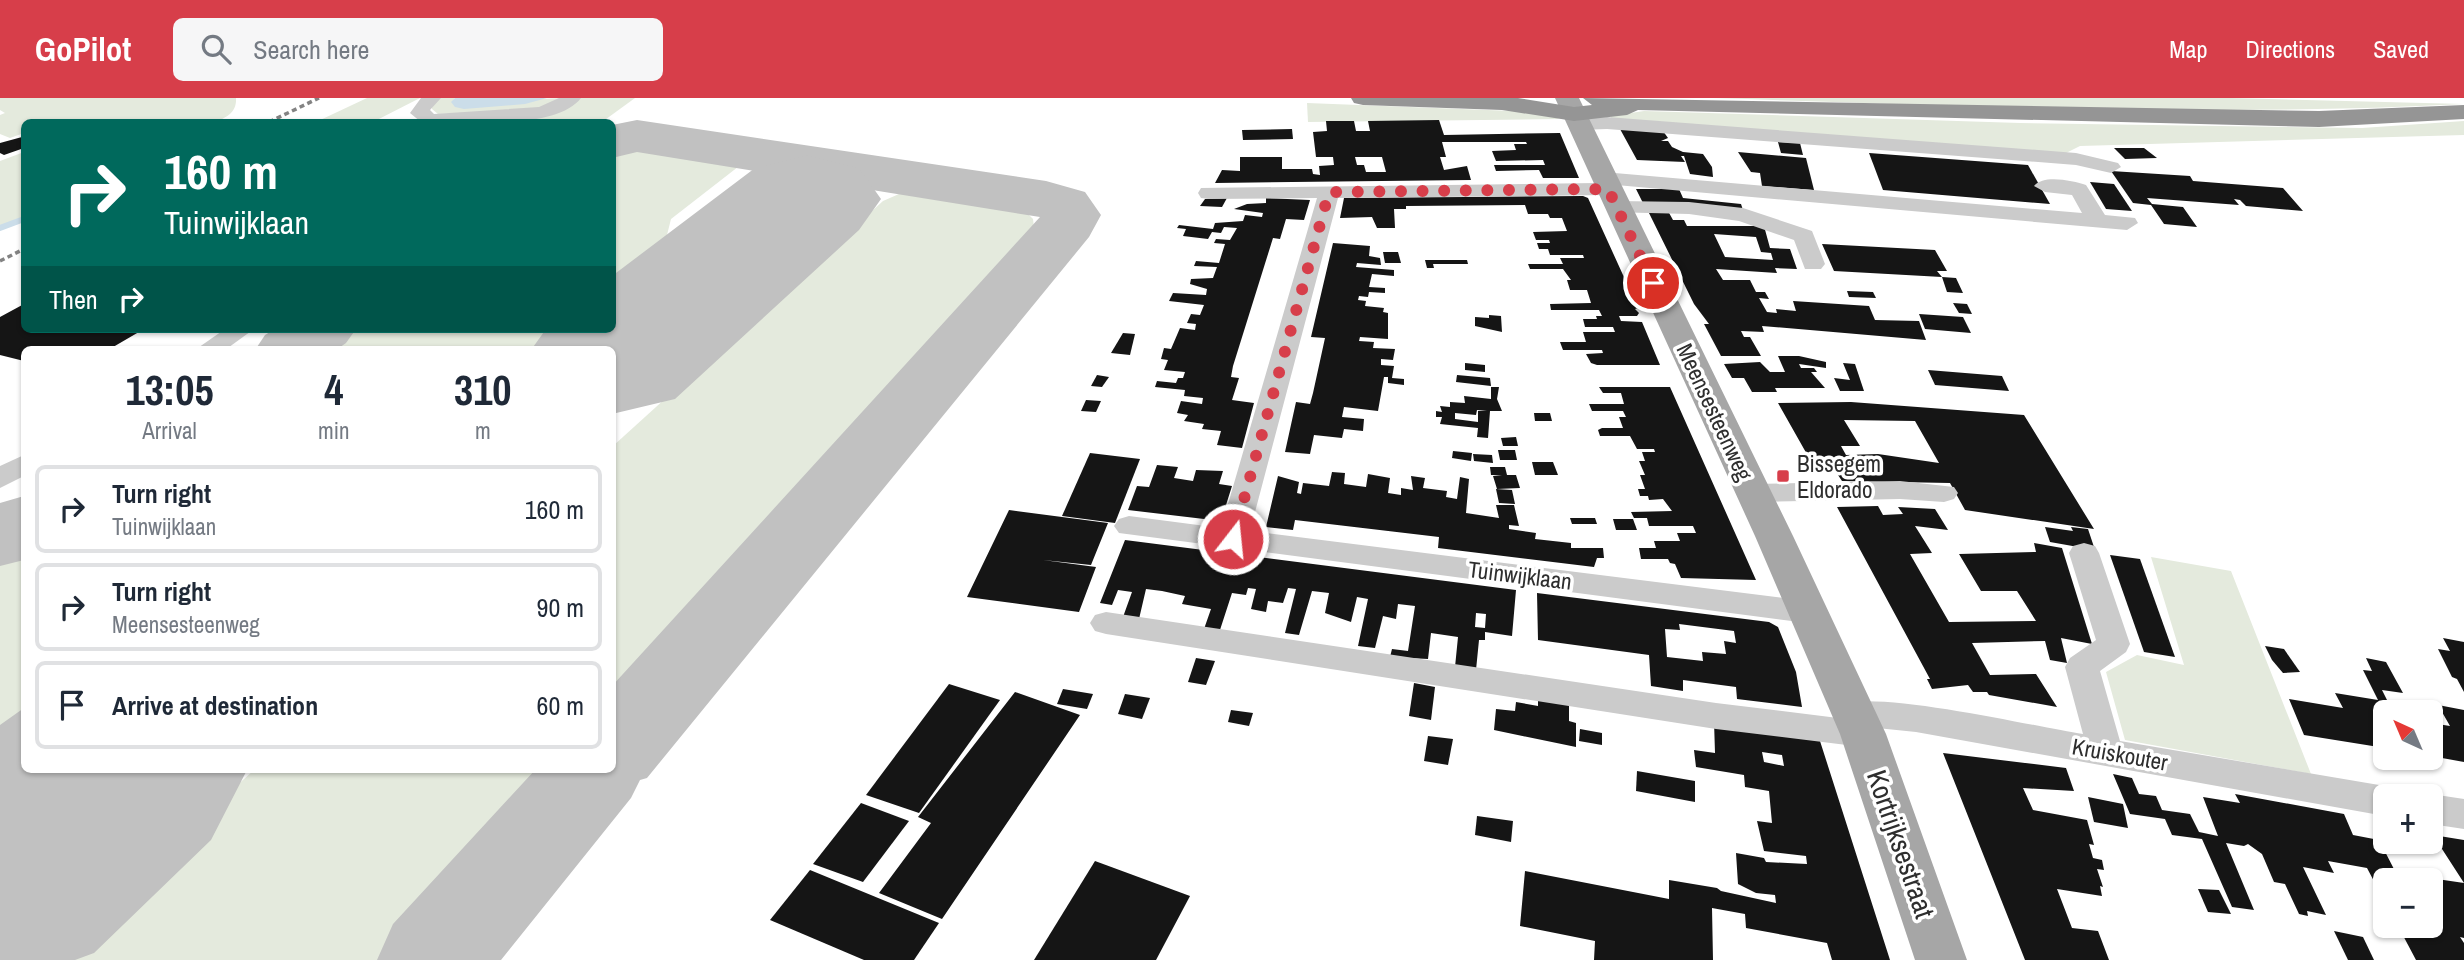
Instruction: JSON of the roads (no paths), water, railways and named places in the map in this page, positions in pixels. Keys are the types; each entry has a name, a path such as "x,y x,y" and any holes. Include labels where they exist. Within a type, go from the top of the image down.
{"highway":[{"path":"1363,98 1576,105 1646,104 2319,119 2464,112"}],"main road":[{"name":"Meensesteenweg","path":"1576,105 1609,191 1753,493 1859,725"},
{"name":"Kortrijksestraat","path":"1859,725 1941,960"}],"street":[{"path":"429,119 420,113 420,109 432,98"},
{"path":"446,119 541,113 572,98"},
{"path":"1576,105 1607,123 2076,159 2110,167"},
{"path":"2045,186 2080,189 2097,220"},
{"path":"1609,191 1759,219 1804,236 1813,264"},
{"path":"1209,193 1609,191 2127,223"},
{"path":"1233,539 1329,192"},
{"path":"214,346 236,333"},
{"path":"0,479 21,466"},
{"path":"1753,493 1900,490 1944,493"},
{"name":"Tuinwijklaan","path":"1129,526 1807,612"},
{"path":"2084,553 2114,644 2082,667 2105,752"},
{"name":"Kruiskouter","path":"1107,623 1716,716 1859,725 1916,719 2373,799"},
{"path":"2443,810 2464,814"}],"water":[{"path":"455,98 547,98 525,104 464,109 455,107 451,102"}],"waterway":[{"path":"0,228 21,220"}],"railway":[{"path":"275,119 319,98"},
{"path":"0,261 21,250"}],"place":[{"name":"Bissegem Eldorado","path":"1783,476"}]}
